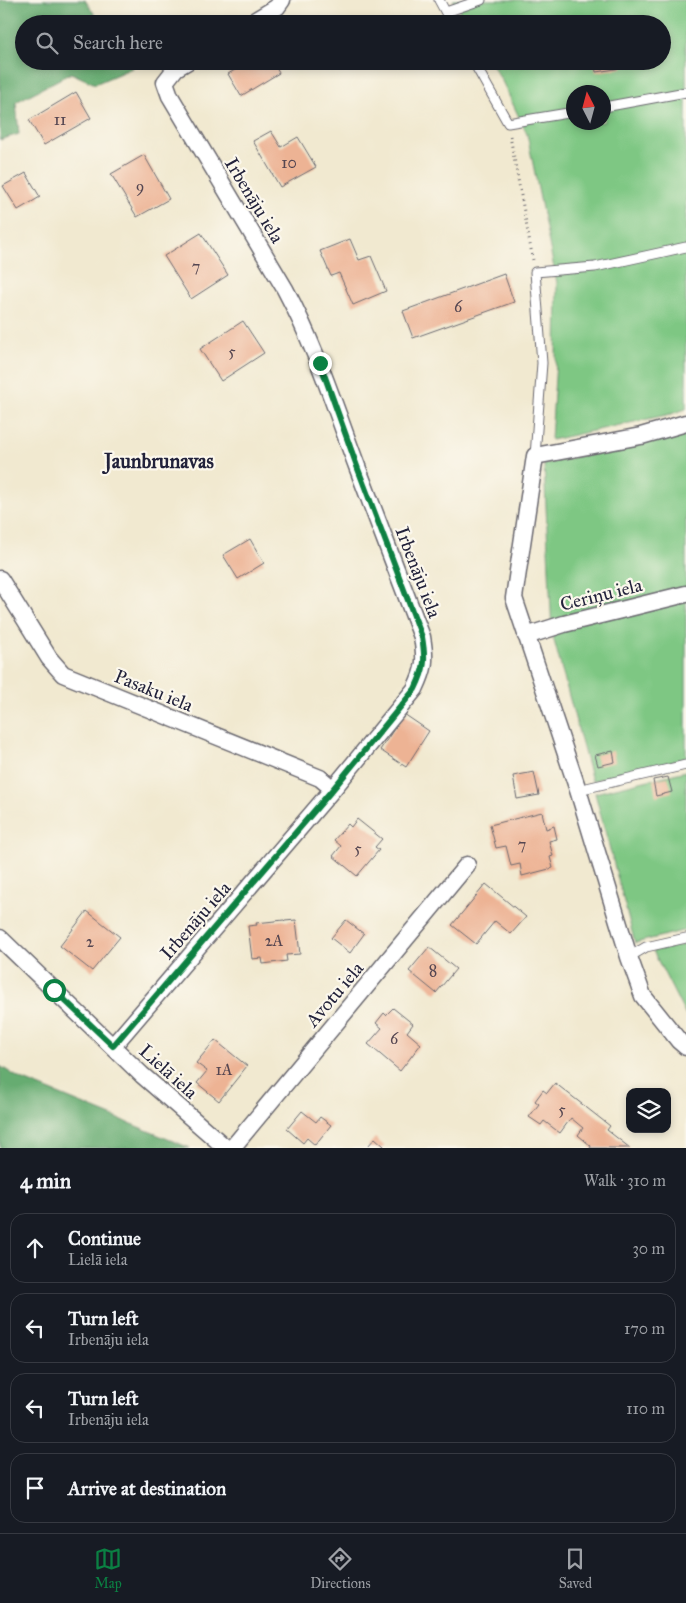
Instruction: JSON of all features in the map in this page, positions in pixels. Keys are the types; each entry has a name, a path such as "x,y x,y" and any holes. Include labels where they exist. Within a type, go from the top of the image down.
{"street":[{"path":"264,15 277,7 282,0"},
{"name":"Irbenāju iela","path":"113,1046 333,789 415,689 424,672 426,656 422,637 320,363 302,320 285,288 170,96 165,82 174,70"},
{"path":"686,423 641,436 535,456 514,598 578,790 629,957 643,996 686,1047"},
{"name":"Pasaku iela","path":"0,579 49,658 63,674 320,778 333,789"},
{"name":"Ceriņu iela","path":"526,636 564,624 686,594"},
{"name":"Avotu iela","path":"232,1148 467,865"},
{"name":"Lielā iela","path":"0,938 142,1075 226,1148"}],"lane":[{"path":"439,0 448,15"},
{"path":"446,12 481,0"},
{"path":"478,70 508,123 566,113"},
{"path":"611,105 686,92"},
{"path":"535,456 542,363 535,272 595,267 686,247"},
{"path":"578,790 686,765"},
{"path":"629,957 646,947 686,938"}],"path":[{"path":"508,123 535,272"}],"green space":[{"path":"0,0 85,0 95,15 15,15 15,70 127,70 95,84 71,73 16,102 19,134 0,140"},
{"path":"453,0 686,0 686,409 671,414 551,440 556,361 557,283 527,134 495,70 671,70 671,15 462,15"},
{"path":"686,432 686,758 592,781 552,633 544,464"},
{"path":"686,771 686,930 635,943 595,793"},
{"path":"686,944 686,1016 653,951"},
{"path":"0,1066 19,1078 190,1148 0,1148"}],"building":[{"path":"235,70 277,70 279,73 241,96 228,74"},
{"path":"76,92 91,118 44,145 29,120"},
{"path":"271,131 281,147 298,137 316,167 280,187 253,141"},
{"path":"144,155 169,199 137,217 111,174"},
{"path":"26,173 40,197 18,210 3,186"},
{"path":"201,233 228,275 191,299 164,256"},
{"path":"350,239 359,260 371,256 386,291 353,305 339,273 331,276 320,251"},
{"path":"504,274 514,302 413,338 403,311"},
{"path":"243,321 264,353 221,381 200,349"},
{"path":"250,539 264,563 238,579 223,555"},
{"path":"404,714 429,731 406,767 380,750"},
{"path":"613,751 615,762 598,766 595,755"},
{"path":"534,772 539,795 517,799 513,776"},
{"path":"668,777 672,792 656,796 653,780"},
{"path":"542,812 546,829 554,826 557,839 549,841 553,856 550,857 553,868 522,876 520,864 511,866 506,846 496,848 490,825"},
{"path":"357,819 382,839 375,847 379,850 357,876 333,856 341,846 334,840 348,824 351,827"},
{"path":"486,884 526,917 511,934 495,921 476,944 452,925"},
{"path":"87,911 120,937 92,971 60,946"},
{"path":"296,920 300,954 286,955 287,961 263,964 262,958 252,959 248,926 257,925 256,923"},
{"path":"346,920 364,934 350,953 331,938"},
{"path":"429,947 456,969 436,993 409,971"},
{"path":"393,1008 413,1024 407,1032 421,1044 400,1071 368,1044 382,1028 376,1023 384,1013 386,1015"},
{"path":"215,1040 247,1066 219,1101 197,1083 207,1071 196,1063"},
{"path":"555,1083 610,1126 607,1130 630,1148 590,1148 591,1146 578,1135 583,1128 571,1118 560,1133 544,1121 541,1125 529,1117 539,1104 535,1101 543,1090 547,1093"},
{"path":"302,1111 316,1122 320,1117 331,1125 315,1145 307,1138 303,1143 287,1129"},
{"path":"375,1138 384,1146 383,1148 371,1148 368,1146"}],"district":[{"name":"Jaunbrunavas","path":"159,461"}],"route":[{"path":"54,990 113,1046 333,789 415,689 424,672 426,656 422,637 320,363"}]}
